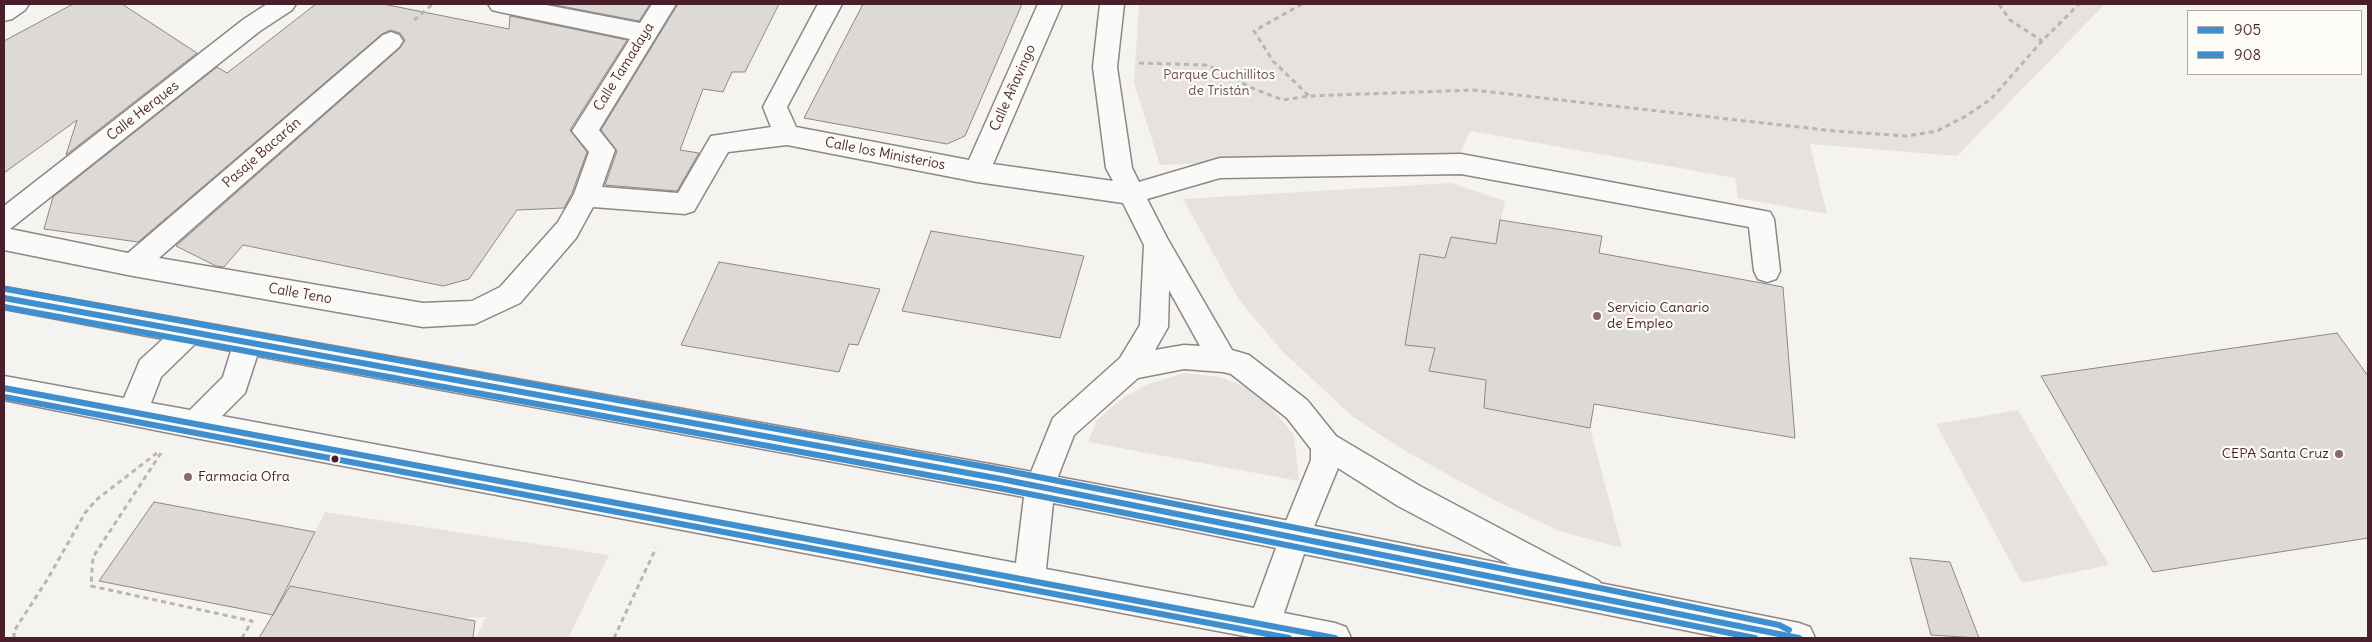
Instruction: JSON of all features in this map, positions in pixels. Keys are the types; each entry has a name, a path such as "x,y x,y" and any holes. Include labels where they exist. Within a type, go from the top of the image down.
{"street":[{"path":"4,13 17,4"},
{"name":"Calle Herques","path":"4,221 252,25 284,4"},
{"path":"500,4 645,33"},
{"name":"Calle Tamadaya","path":"585,132 664,4"},
{"path":"786,136 775,107 830,4"},
{"name":"Calle Añavingo","path":"977,172 1050,4"},
{"path":"1112,4 1105,67 1119,168 1131,194 1146,219 1157,245 1223,360"},
{"name":"Pasaje Bacarán","path":"133,264 391,41"},
{"name":"Calle Teno","path":"4,240 423,315 474,312 510,296 567,230 586,196 602,150 585,132"},
{"name":"Calle los Ministerios","path":"586,196 685,204 720,142 786,136 977,172 1131,194"},
{"path":"1131,194 1220,168 1461,164 1761,219 1767,271"},
{"path":"1029,580 1040,487 1063,427 1130,367 1154,327 1157,245"},
{"path":"4,298 1040,487 1295,536 1787,637"},
{"path":"133,411 150,368 189,332"},
{"path":"195,425 235,384 248,344"},
{"path":"1130,367 1158,360 1184,357 1223,360 1239,364 1297,409 1326,445 1410,496 1598,597"},
{"path":"4,388 1335,638"},
{"path":"1264,625 1295,536 1326,460 1326,445"}],"path":[{"path":"1302,4 1254,31 1272,61 1309,96"},
{"path":"1999,4 2010,20 2042,41"},
{"path":"1105,67 1135,63 1204,65 1230,74 1247,86 1283,100 1309,96 1473,90 1834,131 1907,136 1937,131 1992,99 2042,41 2079,4"},
{"path":"14,638 14,631 47,580 85,513 96,500 164,448 93,558 91,586 252,621 242,638"},
{"path":"614,638 672,513"}],"green space":[{"name":"Parque Cuchillitos de Tristán","path":"1139,4 2105,4 1957,156 1810,144 1827,214 1738,198 1735,178 1470,131 1460,154 1160,165 1134,83"},
{"path":"1451,183 1505,201 1496,244 1445,258 1420,254 1405,344 1435,348 1429,371 1486,380 1485,408 1590,428 1622,548 1559,531 1496,501 1407,452 1353,417 1282,351 1239,300 1183,199"},
{"path":"1185,373 1220,377 1249,388 1273,410 1294,435 1299,481 1088,442 1097,420 1123,398 1148,384"},
{"path":"2018,410 2109,565 2022,583 1936,424"},
{"path":"325,512 609,555 568,638 476,638 486,617 462,618 388,605 361,609 366,599 288,586"}],"building":[{"path":"73,4 122,4 197,53 66,155 77,120 4,173 4,41"},
{"path":"316,4 383,4 509,29 510,16 627,40 570,130 587,152 572,193 564,208 517,210 469,279 443,286 243,245 224,267 216,266 176,246 400,48 405,40 400,33 390,30 382,34 138,242 44,229 53,197 217,67 227,73"},
{"path":"550,4 650,4 639,21"},
{"path":"678,4 779,4 745,72 732,72 723,92 703,89 680,150 699,153 677,191 605,185 617,151 601,130"},
{"path":"863,4 1022,4 965,136 947,144 804,118"},
{"name":"Servicio Canario de Empleo","path":"1500,220 1602,236 1599,253 1783,287 1795,438 1594,404 1590,428 1484,408 1486,380 1429,371 1435,348 1405,345 1420,254 1445,258 1451,237 1496,244"},
{"path":"931,231 1084,256 1060,338 902,311"},
{"path":"719,262 880,289 858,345 849,344 839,372 681,345"},
{"name":"CEPA Santa Cruz","path":"2337,333 2368,376 2368,538 2153,572 2041,376"},
{"path":"154,502 315,532 273,615 99,581"},
{"path":"1910,558 1950,562 1979,638 1931,635"},
{"path":"290,586 475,621 473,638 259,638"}],"transit line":[{"path":"6,289 1003,470 1600,588 1779,625 1789,630"},
{"name":"905","path":"4,298 1001,479 1799,638"},
{"name":"908","path":"4,307 999,488 1755,638"},
{"name":"905","path":"4,388 1335,638"},
{"name":"908","path":"4,397 1289,638"}],"place":[{"name":"Servicio Canario de Empleo","path":"1597,316"},
{"name":"CEPA Santa Cruz","path":"2339,454"},
{"name":"Farmacia Ofra","path":"188,477"}]}
